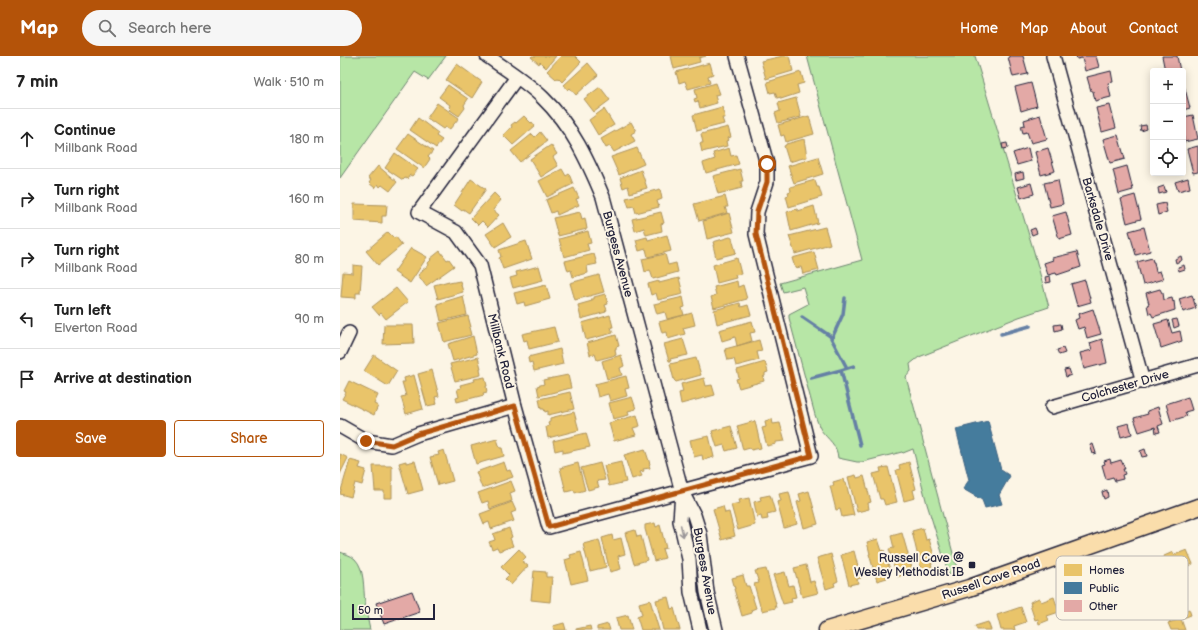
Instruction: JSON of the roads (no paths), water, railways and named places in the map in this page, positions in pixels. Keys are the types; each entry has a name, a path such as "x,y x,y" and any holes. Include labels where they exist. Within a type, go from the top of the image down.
{"main road":[{"name":"Russell Cave Road","path":"1059,556 1198,507"},
{"name":"Russell Cave Road","path":"826,630 969,588 1056,557"}],"street":[{"name":"Burgess Avenue","path":"487,56 544,98 569,128 587,159 603,197 682,492 694,514 700,534 707,592 716,630"},
{"name":"Millbank Road","path":"517,77 419,212 456,232 480,265 515,406 549,527 811,456 756,234 757,212 767,182 767,164 737,56"},
{"name":"Barksdale Drive","path":"1053,56 1143,382"},
{"path":"340,352 349,333"},
{"name":"Colchester Drive","path":"1052,407 1198,365"},
{"path":"340,426 366,441 392,445 418,434 515,406"},
{"name":"Burgess Avenue","path":"682,492 680,521 689,559 691,592 700,630"}],"waterway":[{"path":"832,338 843,314 845,298"},
{"path":"802,317 830,336 847,368"},
{"path":"1001,334 1030,326"},
{"path":"854,366 841,370 860,445"},
{"path":"811,378 841,370"}],"place":[{"name":"Russell Cave @ Wesley Methodist IB","path":"972,565"}]}
